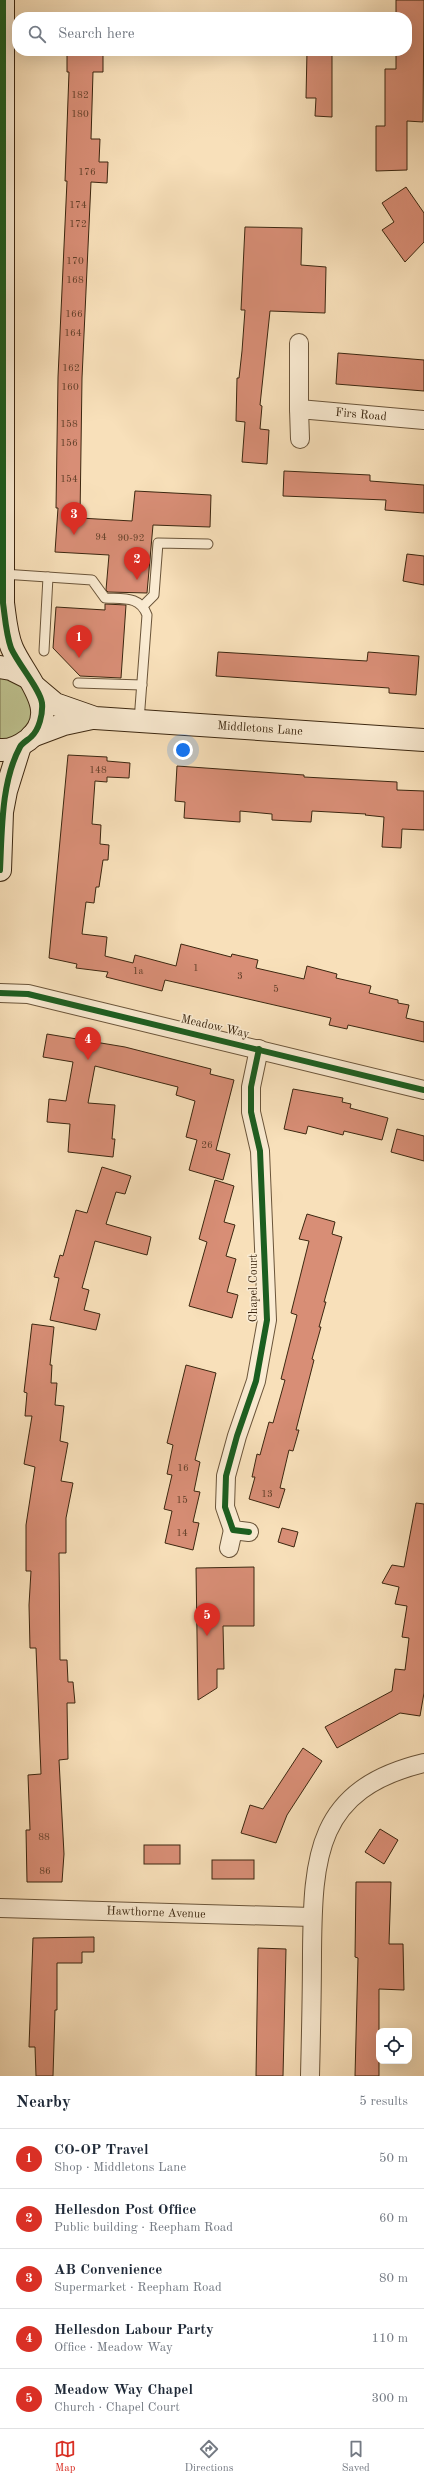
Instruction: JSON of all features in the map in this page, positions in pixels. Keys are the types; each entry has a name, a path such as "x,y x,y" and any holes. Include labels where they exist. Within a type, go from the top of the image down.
{"street":[{"path":"0,870 1,807 17,744 41,715 42,703 32,682 11,647 2,609 3,0"},
{"path":"299,343 300,439"},
{"name":"Firs Road","path":"299,409 424,420"},
{"path":"0,667 11,668 32,682"},
{"name":"Middletons Lane","path":"32,682 55,704 95,718 424,740"},
{"name":"Middletons Lane","path":"17,744 64,724 95,718"},
{"name":"Meadow Way","path":"0,993 28,994 424,1090"},
{"name":"Chapel Court","path":"229,1548 241,1531 225,1507 226,1476 237,1436 256,1382 267,1320 260,1151 251,1112 251,1087 259,1049"},
{"path":"310,2076 312,1917 316,1866 325,1833 344,1804 369,1783 401,1769 424,1764"},
{"name":"Hawthorne Avenue","path":"0,1908 312,1917"}],"lane":[{"path":"143,606 154,595 158,543 208,544"},
{"path":"3,574 92,580 105,598 136,600 143,606 147,615 139,722"},
{"path":"44,651 48,577"},
{"path":"78,683 142,685"}],"green space":[{"path":"0,677 15,681 25,690 31,700 32,712 30,723 23,733 13,739 0,740"}],"building":[{"path":"396,0 424,0 423,122 407,121 407,170 376,171 376,126 385,126 385,69 396,69 396,56 412,56 412,12 396,12"},
{"path":"67,56 103,56 103,72 93,72 91,139 100,139 99,162 108,162 107,183 91,182 82,378 80,518 132,521 135,491 211,495 210,527 153,525 147,593 108,592 106,590 109,555 55,552 58,508 56,508 58,377 67,181 65,181 69,72 67,72"},
{"path":"307,56 332,56 332,117 315,116 316,98 306,98"},
{"path":"406,187 424,213 424,242 405,262 382,230 394,222 382,203"},
{"path":"245,227 302,228 301,265 326,267 325,313 270,311 260,405 262,406 260,429 269,430 267,464 242,462 245,422 236,421 237,378 239,378 245,310 241,310"},
{"path":"338,353 424,360 424,391 336,384"},
{"path":"284,471 370,475 370,481 424,485 424,513 385,510 386,500 283,496"},
{"path":"407,554 424,556 424,585 403,581"},
{"path":"105,604 126,605 121,678 80,676 53,648 56,607 105,610"},
{"path":"218,652 367,661 368,652 419,656 416,695 389,693 389,688 216,676"},
{"path":"68,755 107,757 107,761 130,763 129,778 107,777 107,782 95,781 92,824 101,825 100,844 109,845 108,860 103,860 99,887 96,887 94,903 86,902 82,934 107,937 105,956 133,963 135,955 176,966 181,944 231,957 232,954 258,960 256,968 304,979 307,966 337,974 336,978 371,986 369,993 398,1000 398,1003 409,1005 406,1018 424,1022 424,1042 348,1025 347,1029 329,1025 331,1018 165,980 162,991 106,977 108,972 76,968 77,964 49,958"},
{"path":"177,766 304,775 304,777 397,782 397,790 424,791 424,830 402,829 401,848 382,847 384,817 365,815 366,814 312,811 311,822 272,820 272,814 240,811 240,822 184,818 185,802 175,801"},
{"path":"47,1034 125,1047 211,1069 210,1074 234,1080 216,1150 230,1154 223,1180 189,1170 197,1140 186,1137 195,1101 176,1095 178,1087 95,1066 88,1103 115,1105 112,1139 115,1139 113,1157 68,1152 70,1124 47,1122 49,1099 66,1101 73,1062 43,1057"},
{"path":"293,1089 343,1098 342,1102 351,1104 350,1108 388,1118 382,1140 344,1131 343,1135 308,1126 306,1134 284,1129"},
{"path":"397,1129 424,1136 424,1161 391,1152"},
{"path":"102,1167 131,1176 125,1194 116,1192 106,1224 151,1237 147,1255 95,1241 82,1288 89,1290 84,1310 100,1314 96,1330 50,1320 59,1278 54,1277 60,1255 63,1256 76,1210 87,1213"},
{"path":"215,1180 234,1186 224,1222 235,1225 226,1256 236,1259 227,1292 238,1295 232,1318 189,1306 207,1242 199,1239"},
{"path":"307,1214 335,1222 332,1234 342,1237 324,1302 326,1302 319,1327 321,1327 312,1359 314,1360 296,1430 299,1430 293,1451 289,1450 280,1488 285,1489 279,1508 249,1499 255,1477 252,1477 257,1454 260,1455 269,1422 273,1423 285,1380 281,1379 297,1315 291,1313 309,1241 299,1239"},
{"path":"32,1324 54,1327 50,1365 52,1365 51,1383 57,1383 55,1405 64,1406 60,1441 68,1443 61,1481 73,1483 66,1518 66,1553 59,1553 60,1660 67,1660 68,1682 73,1682 75,1703 67,1703 68,1759 59,1760 64,1854 62,1882 27,1882 26,1830 30,1830 28,1775 41,1774 36,1648 30,1648 29,1605 31,1571 26,1571 26,1525 35,1467 24,1464 32,1416 25,1416 27,1393 24,1392"},
{"path":"186,1365 216,1373 195,1460 200,1462 194,1491 200,1492 193,1522 199,1523 193,1550 165,1543 172,1511 164,1509 172,1475 167,1474 173,1445 167,1443"},
{"path":"416,1503 424,1504 424,1693 420,1716 400,1713 337,1748 325,1727 392,1691 395,1669 405,1670 409,1638 402,1637 407,1606 395,1604 399,1587 382,1583 392,1565 404,1567"},
{"path":"282,1528 298,1532 294,1547 278,1542"},
{"path":"254,1567 254,1626 223,1626 224,1669 217,1669 217,1688 198,1700 196,1568"},
{"path":"303,1748 322,1761 287,1815 276,1843 241,1833 250,1805 263,1809"},
{"path":"380,1829 398,1840 384,1864 365,1852"},
{"path":"144,1845 180,1845 180,1864 144,1864"},
{"path":"212,1860 254,1860 254,1879 212,1879"},
{"path":"356,1882 391,1882 389,1944 403,1944 404,1990 379,1989 379,2028 376,2028 376,2064 379,2064 379,2076 355,2076 358,1958 355,1957"},
{"path":"94,1937 94,1952 82,1952 82,1963 57,1963 57,2010 55,2010 53,2076 36,2076 35,2047 29,2047 33,1938"},
{"path":"258,1948 286,1949 283,2076 256,2076"}],"cycle path":[{"path":"0,870 2,823 9,776 20,747 34,734 40,722 42,707 37,691 9,643 3,603 3,0"},
{"path":"0,993 28,994 424,1090"},
{"path":"249,1532 233,1530 225,1507 226,1476 237,1436 256,1381 267,1320 260,1151 251,1112 251,1087 259,1049"}],"place":[{"name":"AB Convenience","path":"74,535"},
{"name":"Hellesdon Post Office","path":"137,580"},
{"name":"CO-OP Travel","path":"79,658"},
{"name":"Hellesdon Labour Party","path":"88,1060"},
{"name":"Meadow Way Chapel","path":"207,1636"}]}
